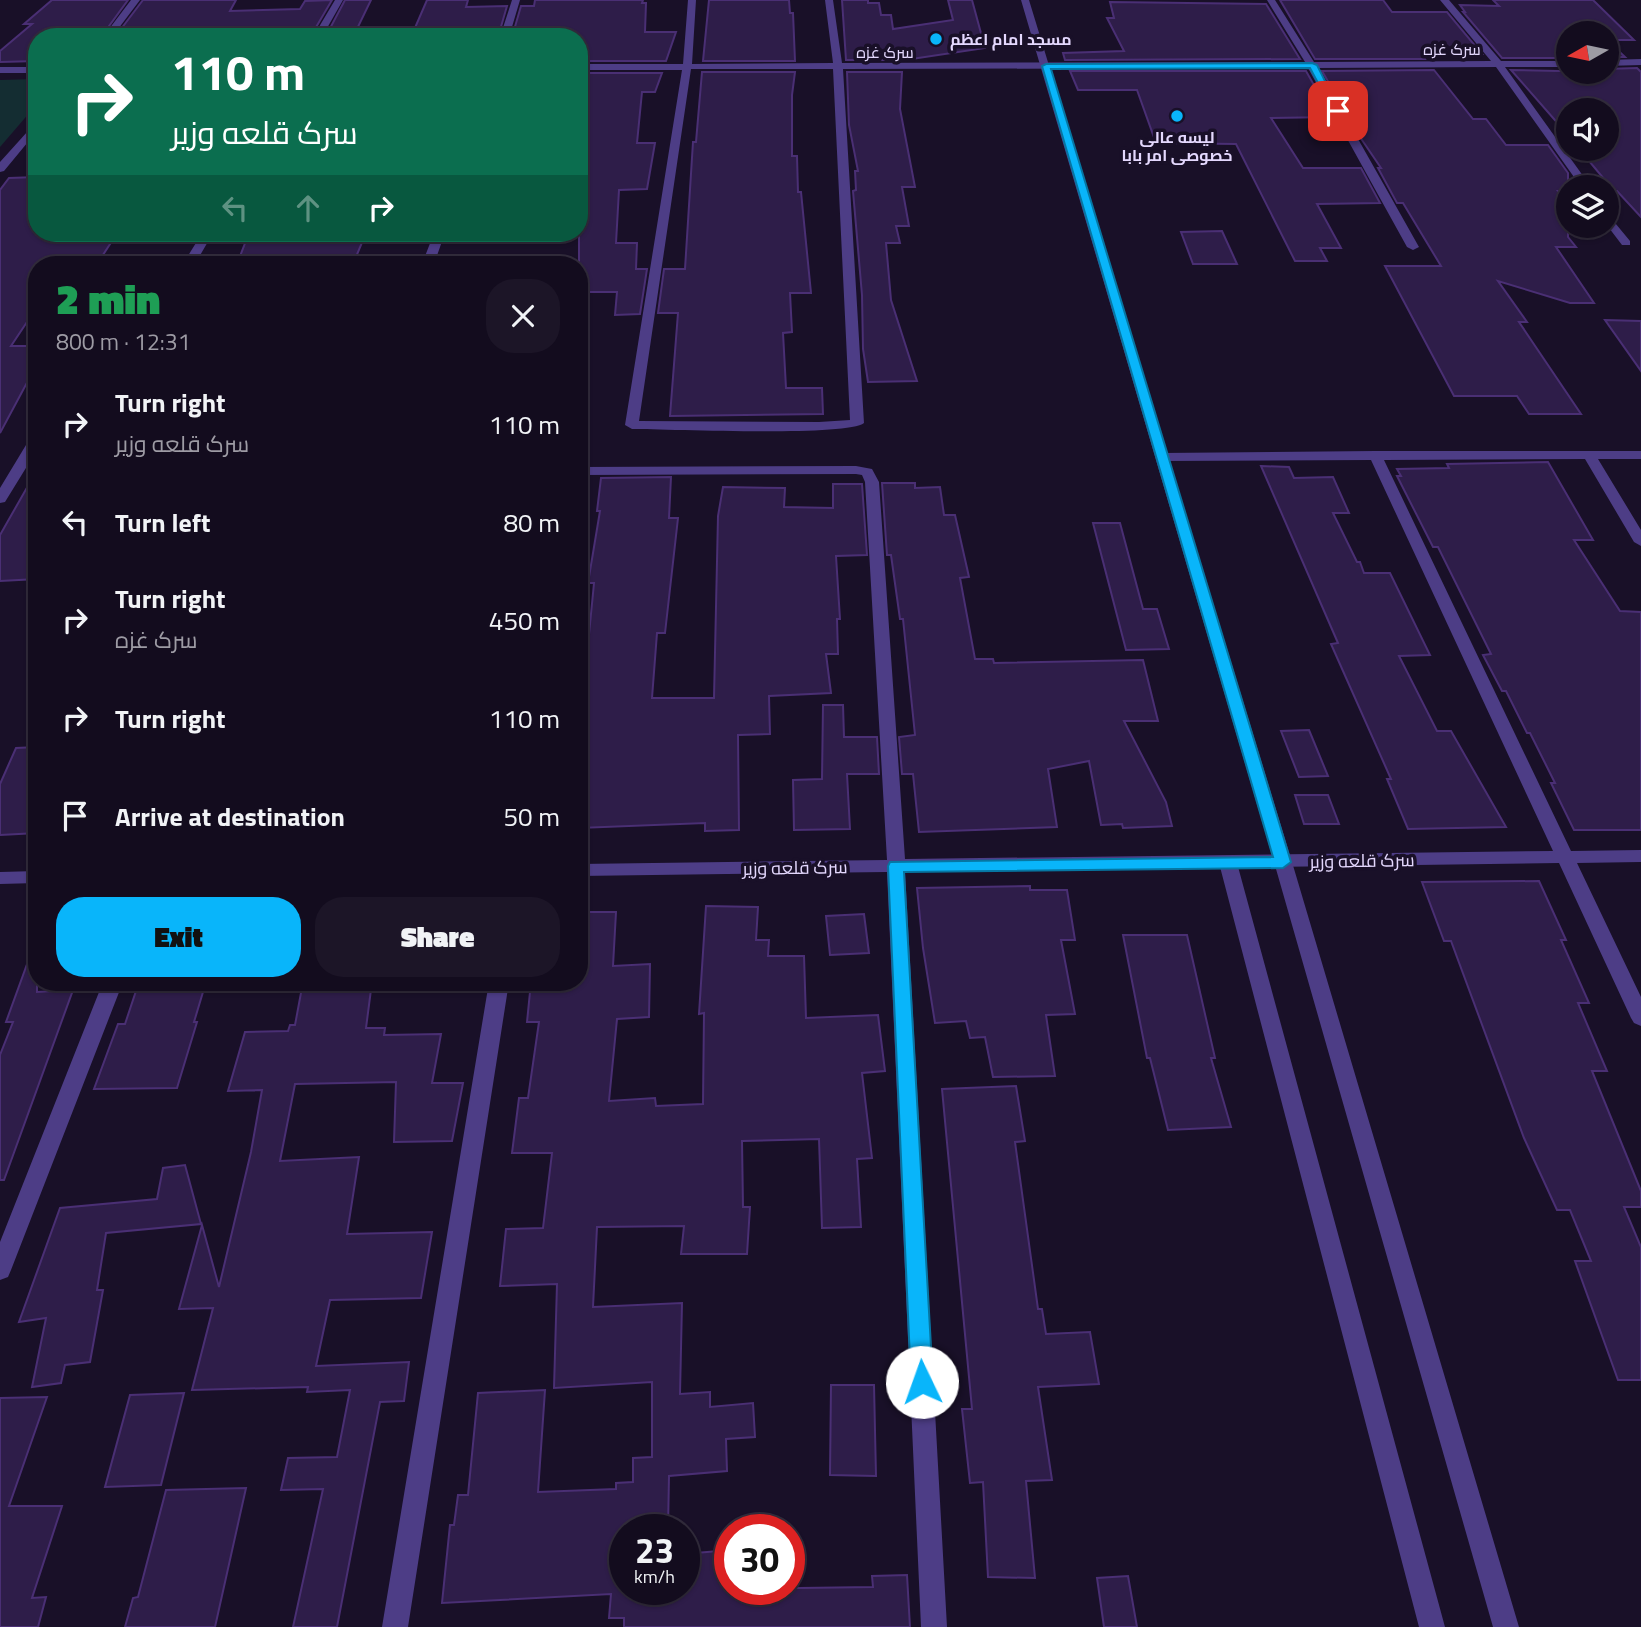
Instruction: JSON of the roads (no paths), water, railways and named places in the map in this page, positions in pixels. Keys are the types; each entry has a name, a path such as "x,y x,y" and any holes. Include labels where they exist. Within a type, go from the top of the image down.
{"street":[{"path":"114,28 136,0"},
{"path":"322,28 339,0"},
{"path":"507,28 516,0"},
{"path":"692,0 687,67 632,425 819,426 857,423 838,68 829,0"},
{"path":"1025,0 1283,862 1506,1627"},
{"path":"1271,0 1312,65 1413,247"},
{"path":"1444,0 1499,65 1578,175"},
{"path":"1619,63 1641,62"},
{"name":"سرک غزه","path":"588,67 1556,64"},
{"path":"0,69 28,69"},
{"path":"0,169 28,135"},
{"path":"1619,233 1626,243"},
{"path":"1,496 28,453"},
{"path":"1375,455 1641,1018"},
{"path":"1588,455 1641,542"},
{"path":"1162,457 1641,455"},
{"path":"588,471 856,470 867,472 872,482 896,866 934,1627"},
{"name":"سرک قلعه وزیر","path":"588,870 1641,856"},
{"path":"1228,863 1432,1627"},
{"path":"0,878 28,877"},
{"path":"0,1270 109,991"},
{"path":"395,1627 498,991"}],"place":[{"name":"مسجد امام اعظم","path":"936,39"},
{"name":"لیسه عالی خصوصی امر بابا","path":"1177,116"}]}
